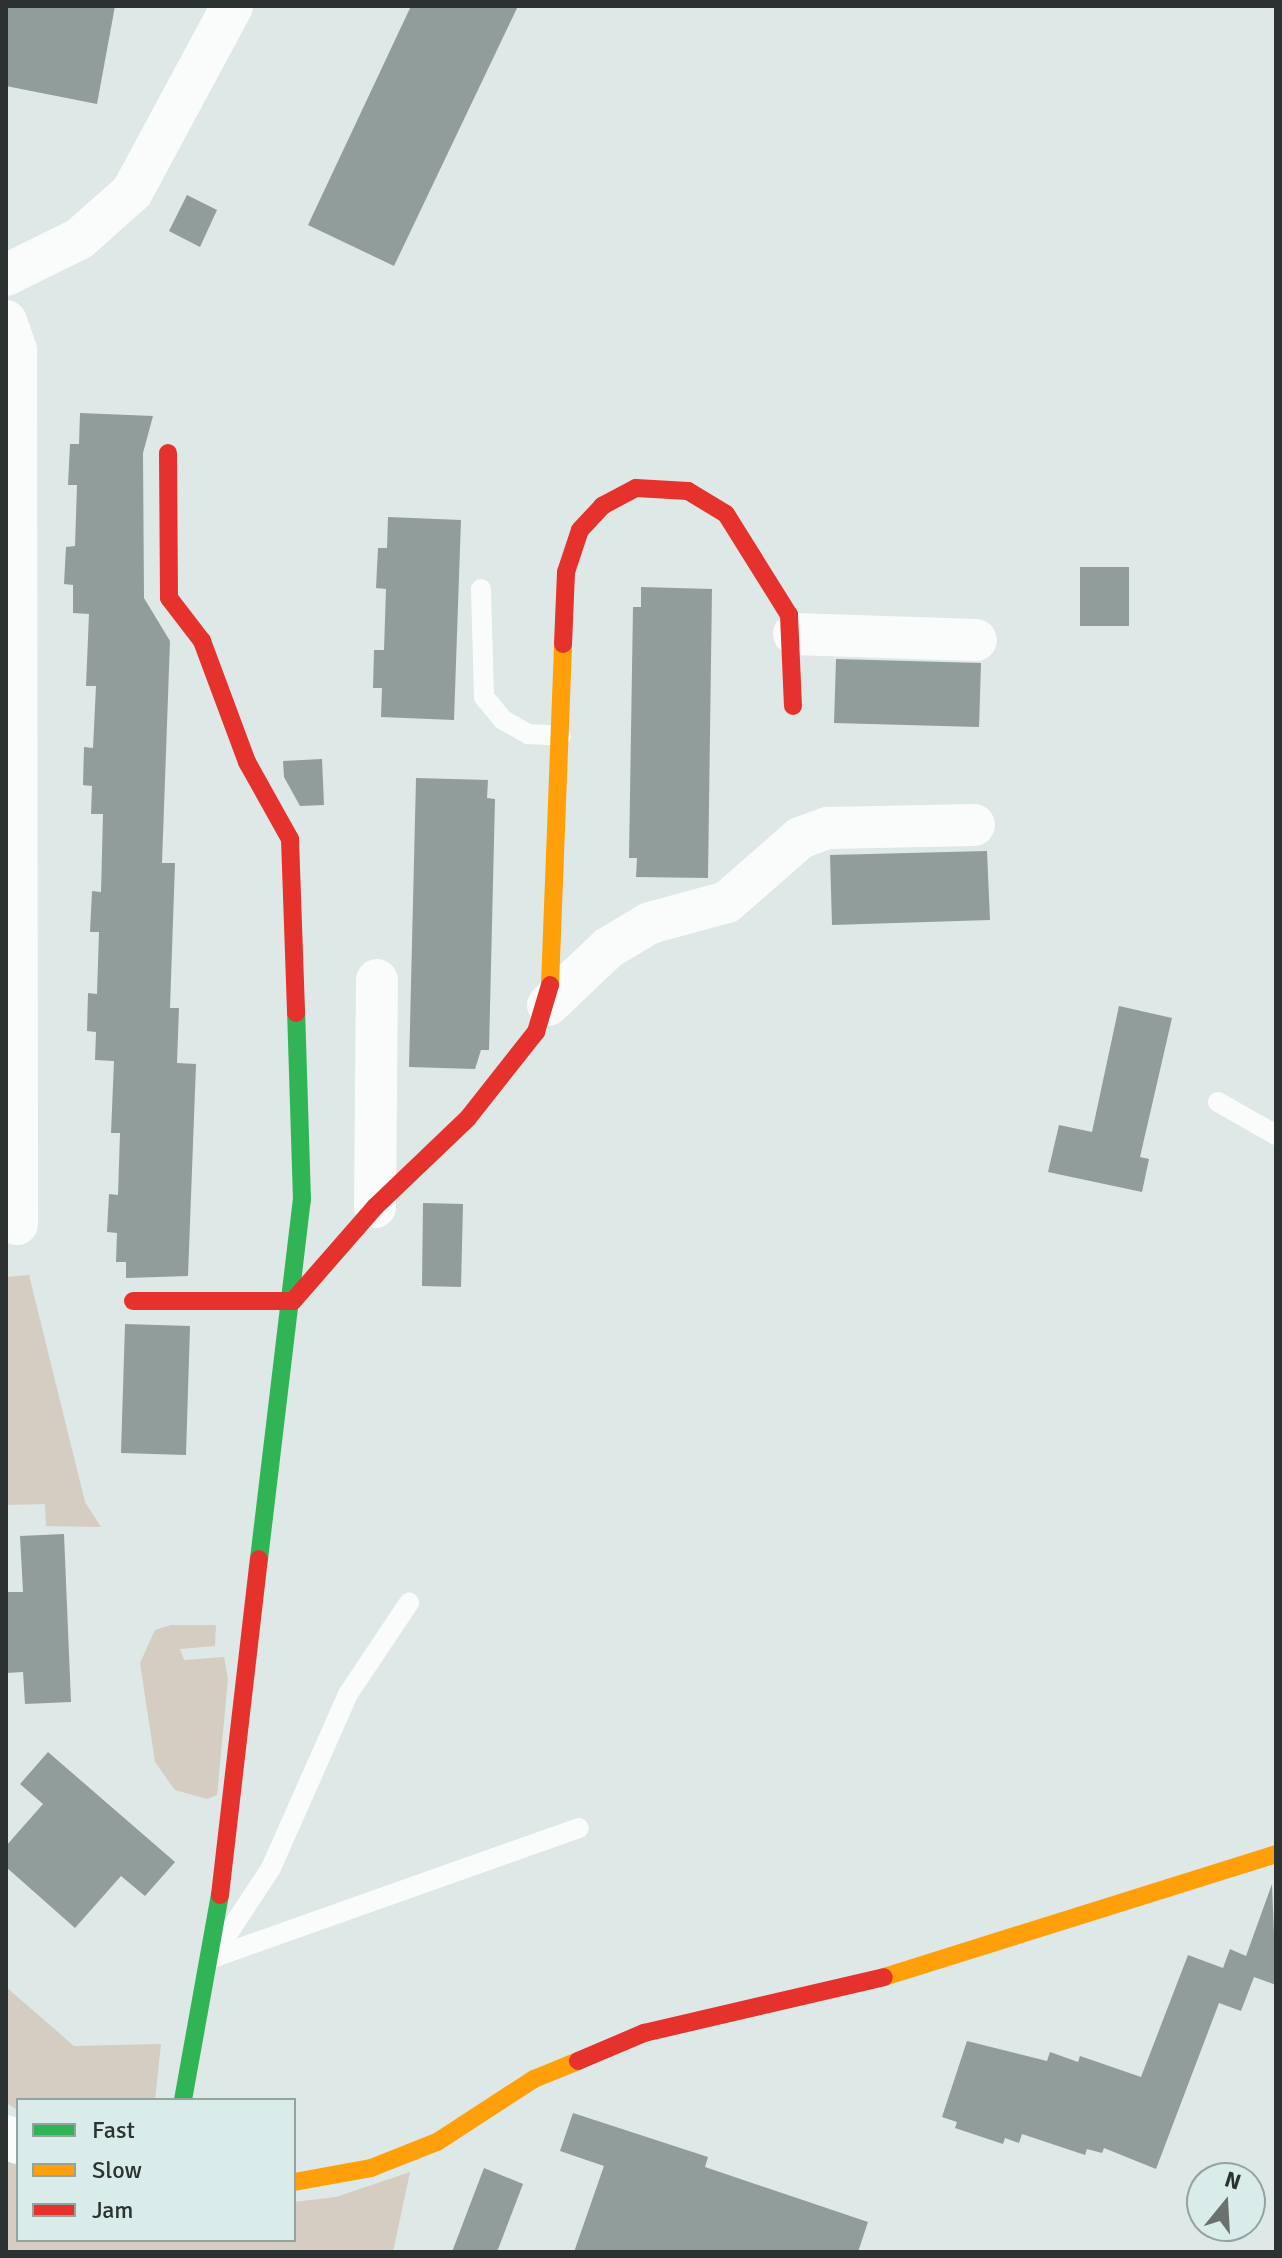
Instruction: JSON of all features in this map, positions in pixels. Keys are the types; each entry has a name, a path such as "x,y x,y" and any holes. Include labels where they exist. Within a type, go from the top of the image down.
{"street":[{"path":"6,275 79,239 132,192 232,6"},
{"path":"6,321 16,350 17,1224"},
{"path":"168,453 169,598 202,641 247,762 290,839 302,1200 293,1301 280,1351 212,1958 183,2098"},
{"path":"548,1005 566,572 580,530 602,506 636,488 688,491 726,514 755,552 794,634 793,706"},
{"path":"794,634 976,640"},
{"path":"133,1301 293,1301 375,1207 468,1118 524,1051 548,1005 608,948 650,923 727,902 800,838 828,828 974,825"},
{"path":"375,1207 377,980"},
{"path":"296,2182 371,2168 437,2142 534,2079 644,2033 822,1996 1276,1854"}],"lane":[{"path":"481,589 484,697 503,720 528,734 561,736"},
{"path":"1218,1102 1276,1135"},
{"path":"212,1958 271,1868 348,1694 409,1603"},
{"path":"212,1958 579,1828"}],"shaded area":[{"path":"29,1275 85,1502 101,1527 46,1526 45,1504 6,1505 6,1277"},
{"path":"171,1625 216,1625 215,1646 180,1649 184,1660 224,1657 228,1679 217,1795 207,1799 175,1790 155,1762 140,1663 155,1630"},
{"path":"6,1987 74,2046 161,2044 155,2098 16,2098 16,2109 6,2103"},
{"path":"6,2156 16,2159 16,2242 296,2242 296,2202 336,2197 410,2172 393,2252 6,2252"}],"building":[{"path":"6,6 115,6 97,104 6,86"},
{"path":"411,6 518,6 394,266 308,225"},
{"path":"187,195 217,210 200,247 169,231"},
{"path":"80,413 153,416 143,453 144,598 170,641 162,863 175,863 170,1008 179,1008 177,1063 196,1064 188,1276 126,1278 126,1262 116,1262 117,1233 107,1232 109,1194 118,1195 120,1133 111,1133 114,1061 95,1060 96,1032 87,1031 88,993 97,994 99,932 90,932 92,891 101,892 103,814 91,814 92,786 83,785 84,747 93,748 96,686 86,686 89,614 73,613 73,585 64,584 66,547 75,546 77,485 68,485 70,444 79,444"},
{"path":"388,517 461,520 454,720 381,717 382,688 373,688 374,650 384,650 386,589 376,588 378,548 387,548"},
{"path":"1080,567 1129,567 1129,626 1080,626"},
{"path":"641,587 712,589 708,878 636,877 637,858 629,858 633,607 641,607"},
{"path":"836,659 981,663 979,727 834,723"},
{"path":"322,759 324,805 300,806 284,777 283,761"},
{"path":"416,778 488,780 487,798 495,799 489,1050 481,1050 475,1069 409,1067"},
{"path":"987,851 990,920 832,925 830,855"},
{"path":"1119,1006 1172,1018 1140,1157 1149,1159 1142,1192 1048,1172 1059,1125 1092,1132"},
{"path":"423,1203 463,1204 461,1287 422,1286"},
{"path":"125,1324 190,1326 186,1455 121,1453"},
{"path":"64,1534 71,1702 25,1704 23,1672 6,1673 6,1592 23,1592 20,1536"},
{"path":"48,1752 175,1862 145,1896 121,1876 75,1928 6,1867 6,1846 43,1804 20,1784"},
{"path":"1272,1884 1276,1985 1254,1977 1241,2011 1219,2003 1156,2169 1104,2148 1102,2153 1087,2149 1085,2155 1022,2134 1019,2143 1005,2138 1003,2144 955,2128 957,2122 942,2117 967,2041 1047,2061 1050,2052 1078,2062 1080,2056 1141,2077 1188,1955 1223,1968 1230,1949 1246,1956"},
{"path":"573,2113 708,2157 705,2167 868,2222 858,2252 574,2252 604,2166 560,2151"},
{"path":"484,2168 523,2184 497,2252 452,2252"}],"traffic: fast":[{"path":"259,1559 302,1200 296,1013"},
{"path":"183,2098 220,1895"}],"traffic: slow":[{"path":"550,985 563,644"},
{"path":"884,1977 1276,1854"},
{"path":"296,2182 371,2168 437,2142 534,2079 578,2061"}],"traffic: jam":[{"path":"168,453 169,598 202,641 247,762 290,839 296,1013"},
{"path":"563,644 566,572 580,530 602,506 636,488 688,491 726,514 789,615 793,706"},
{"path":"133,1301 293,1301 375,1207 468,1118 536,1032 550,985"},
{"path":"220,1895 259,1559"},
{"path":"578,2061 644,2033 884,1977"}]}
